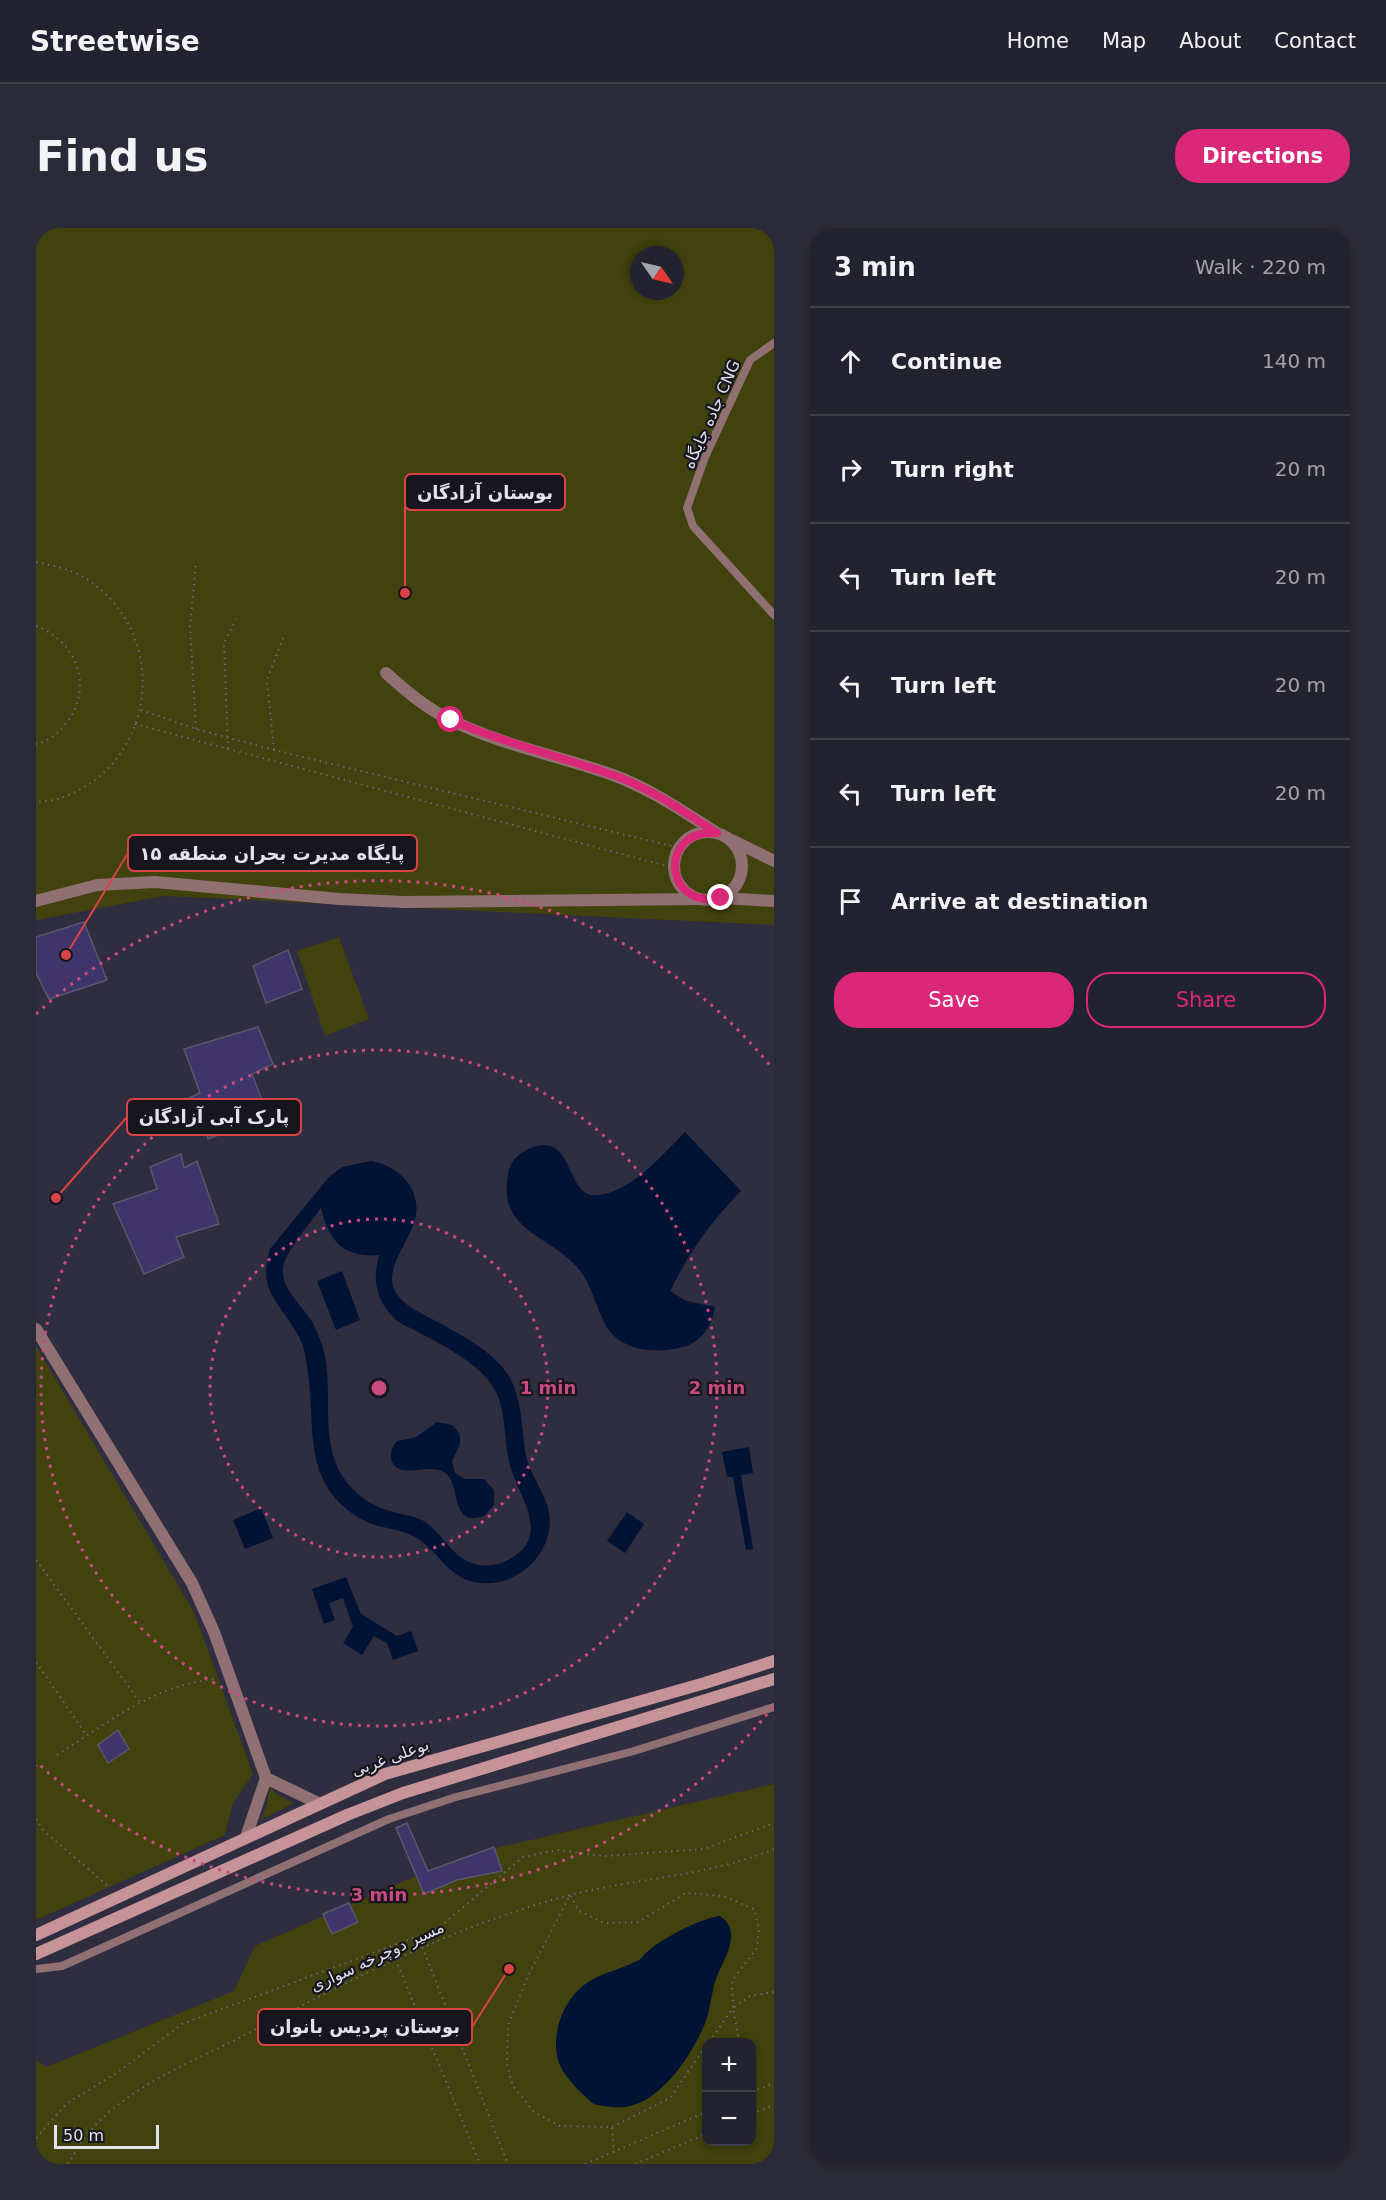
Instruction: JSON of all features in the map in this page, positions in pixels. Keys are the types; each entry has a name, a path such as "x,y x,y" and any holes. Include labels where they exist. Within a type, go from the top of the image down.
{"main road":[{"name":"بوعلی غربی","path":"36,1935 318,1803 395,1771 705,1683 774,1661"},
{"path":"36,1954 347,1815 403,1793 774,1679"}],"street":[{"path":"386,673 413,697 451,720 492,738 614,775 664,799 722,835 774,861"},
{"path":"699,899 682,888 674,868 680,848 696,834 722,835 740,854 741,875 730,893 721,898"},
{"path":"36,901 97,885 155,882 294,896 404,902 721,898 774,902"},
{"path":"36,1329 192,1583 214,1632 266,1778 246,1837"},
{"path":"266,1778 318,1803"}],"lane":[{"name":"جاده جایگاه CNG","path":"774,343 750,360 705,457 687,508 693,526 774,615"},
{"path":"36,1969 62,1966 389,1820 456,1797 634,1751 774,1707"}],"path":[{"path":"36,562 64,568 95,584 120,609 137,640 144,675 141,710 125,747 98,778 63,798 36,802"},
{"path":"196,562 190,627 196,729"},
{"path":"228,749 224,643 236,619"},
{"path":"36,626 51,631 66,644 76,661 81,680 79,700 71,719 58,734 36,744"},
{"path":"274,750 267,680 285,633"},
{"path":"141,710 227,738 680,848"},
{"path":"135,723 674,868"},
{"path":"36,1560 140,1702"},
{"path":"36,1662 87,1736"},
{"path":"57,1755 140,1702 196,1681 219,1679 231,1684"},
{"path":"36,1819 44,1830 80,1858 119,1896"},
{"path":"36,2138 66,2104 118,2072 182,2024 437,1929 524,1857 557,1850 604,1856 704,1849 774,1823"},
{"name":"مسیر دوچرخه سواری","path":"68,2164 90,2130 131,2095 192,2061 395,1958 570,1895 743,1862 774,1849"},
{"path":"570,1895 579,1911 604,1923 638,1922 686,1893 723,1896 754,1909 759,1928 757,1948 732,1981 733,2008 738,2038"},
{"path":"570,1895 528,1976 508,2025 507,2066 513,2086 534,2112 560,2126 612,2127 670,2098 702,2053"},
{"path":"418,1936 508,2164"},
{"path":"391,1947 480,2164"},
{"path":"712,2038 733,2008 750,1996 774,1992"},
{"path":"756,2090 774,2082"},
{"path":"756,2112 774,2105"},
{"path":"585,2164 702,2114"},
{"path":"612,2127 614,2153"},
{"path":"636,2164 702,2136"}],"shaded area":[{"path":"36,228 774,228 774,925 164,896 36,920"},
{"path":"339,937 369,1019 325,1036 297,951"},
{"path":"36,1346 194,1612 253,1774 233,1803 225,1835 36,1920"},
{"path":"774,1784 774,2164 36,2164 36,2060 46,2067 234,1991 255,1946 446,1863 496,1848"},
{"path":"270,1786 276,1794 294,1803 260,1820 266,1809"}],"water":[{"path":"685,1132 741,1191 701,1238 670,1291 686,1301 715,1307 708,1328 693,1343 669,1350 636,1348 617,1339 610,1331 589,1285 576,1266 516,1218 509,1206 507,1190 509,1170 516,1158 526,1150 542,1145 553,1147 561,1154 578,1185 585,1192 594,1195 607,1193 619,1189 644,1172"},
{"path":"371,1161 392,1169 408,1183 416,1203 416,1214 393,1271 392,1281 395,1291 403,1301 417,1311 488,1353 507,1373 516,1392 526,1456 547,1505 549,1527 546,1542 539,1555 517,1575 504,1581 489,1583 464,1579 449,1569 423,1542 415,1537 363,1520 343,1506 329,1490 320,1473 315,1455 304,1351 301,1340 271,1293 266,1274 270,1249 329,1177 342,1167","holes":["321,1208 333,1238 346,1250 366,1255 379,1255 376,1282 380,1298 390,1314 397,1321 470,1363 492,1386 499,1399 509,1461 529,1515 531,1528 529,1540 521,1551 506,1561 486,1566 467,1561 424,1521 383,1509 369,1502 352,1488 335,1462 329,1430 328,1380 323,1348 313,1323 290,1292 283,1275 283,1266 287,1256"]},
{"path":"342,1271 360,1320 336,1330 317,1281"},
{"path":"437,1422 452,1425 459,1434 459,1447 452,1462 455,1473 465,1479 484,1479 494,1490 494,1505 484,1516 473,1518 465,1516 461,1511 450,1478 444,1472 430,1469 406,1470 394,1465 391,1453 397,1441 416,1437"},
{"path":"749,1447 753,1473 741,1475 753,1549 746,1550 733,1477 727,1477 722,1452"},
{"path":"261,1508 273,1538 245,1549 233,1520"},
{"path":"627,1512 644,1524 625,1553 607,1541"},
{"path":"346,1577 361,1614 397,1636 411,1631 418,1651 393,1660 387,1643 374,1636 362,1655 343,1643 353,1627 343,1598 329,1603 335,1620 324,1624 312,1589"},
{"path":"720,1916 731,1931 729,1948 715,1982 706,2021 689,2054 668,2082 642,2102 627,2107 600,2106 592,2103 568,2079 558,2061 556,2037 558,2025 568,2002 590,1981 639,1960 653,1947 682,1930"}],"building":[{"path":"84,922 107,980 49,999 36,973 36,937"},
{"path":"288,950 302,989 266,1003 253,966"},
{"path":"258,1027 273,1064 252,1074 268,1116 208,1139 205,1126 190,1130 180,1102 200,1093 184,1049"},
{"path":"181,1154 184,1168 197,1161 219,1224 176,1237 184,1257 144,1274 113,1204 157,1189 150,1167"},
{"path":"118,1730 129,1749 108,1763 98,1745"},
{"path":"407,1823 428,1871 494,1847 502,1871 457,1880 424,1894 396,1828"},
{"path":"349,1903 358,1922 332,1934 323,1914"}],"place":[{"name":"بوستان آزادگان","path":"405,593"},
{"name":"پایگاه مدیرت بحران منطقه ۱۵","path":"66,955"},
{"name":"پارک آبی آزادگان","path":"56,1198"},
{"name":"بوستان پردیس بانوان","path":"509,1969"}],"route":[{"path":"451,720 492,738 614,775 664,799 717,833 696,834 687,840 675,858 674,868 676,879 690,895 699,899 721,898"}]}
